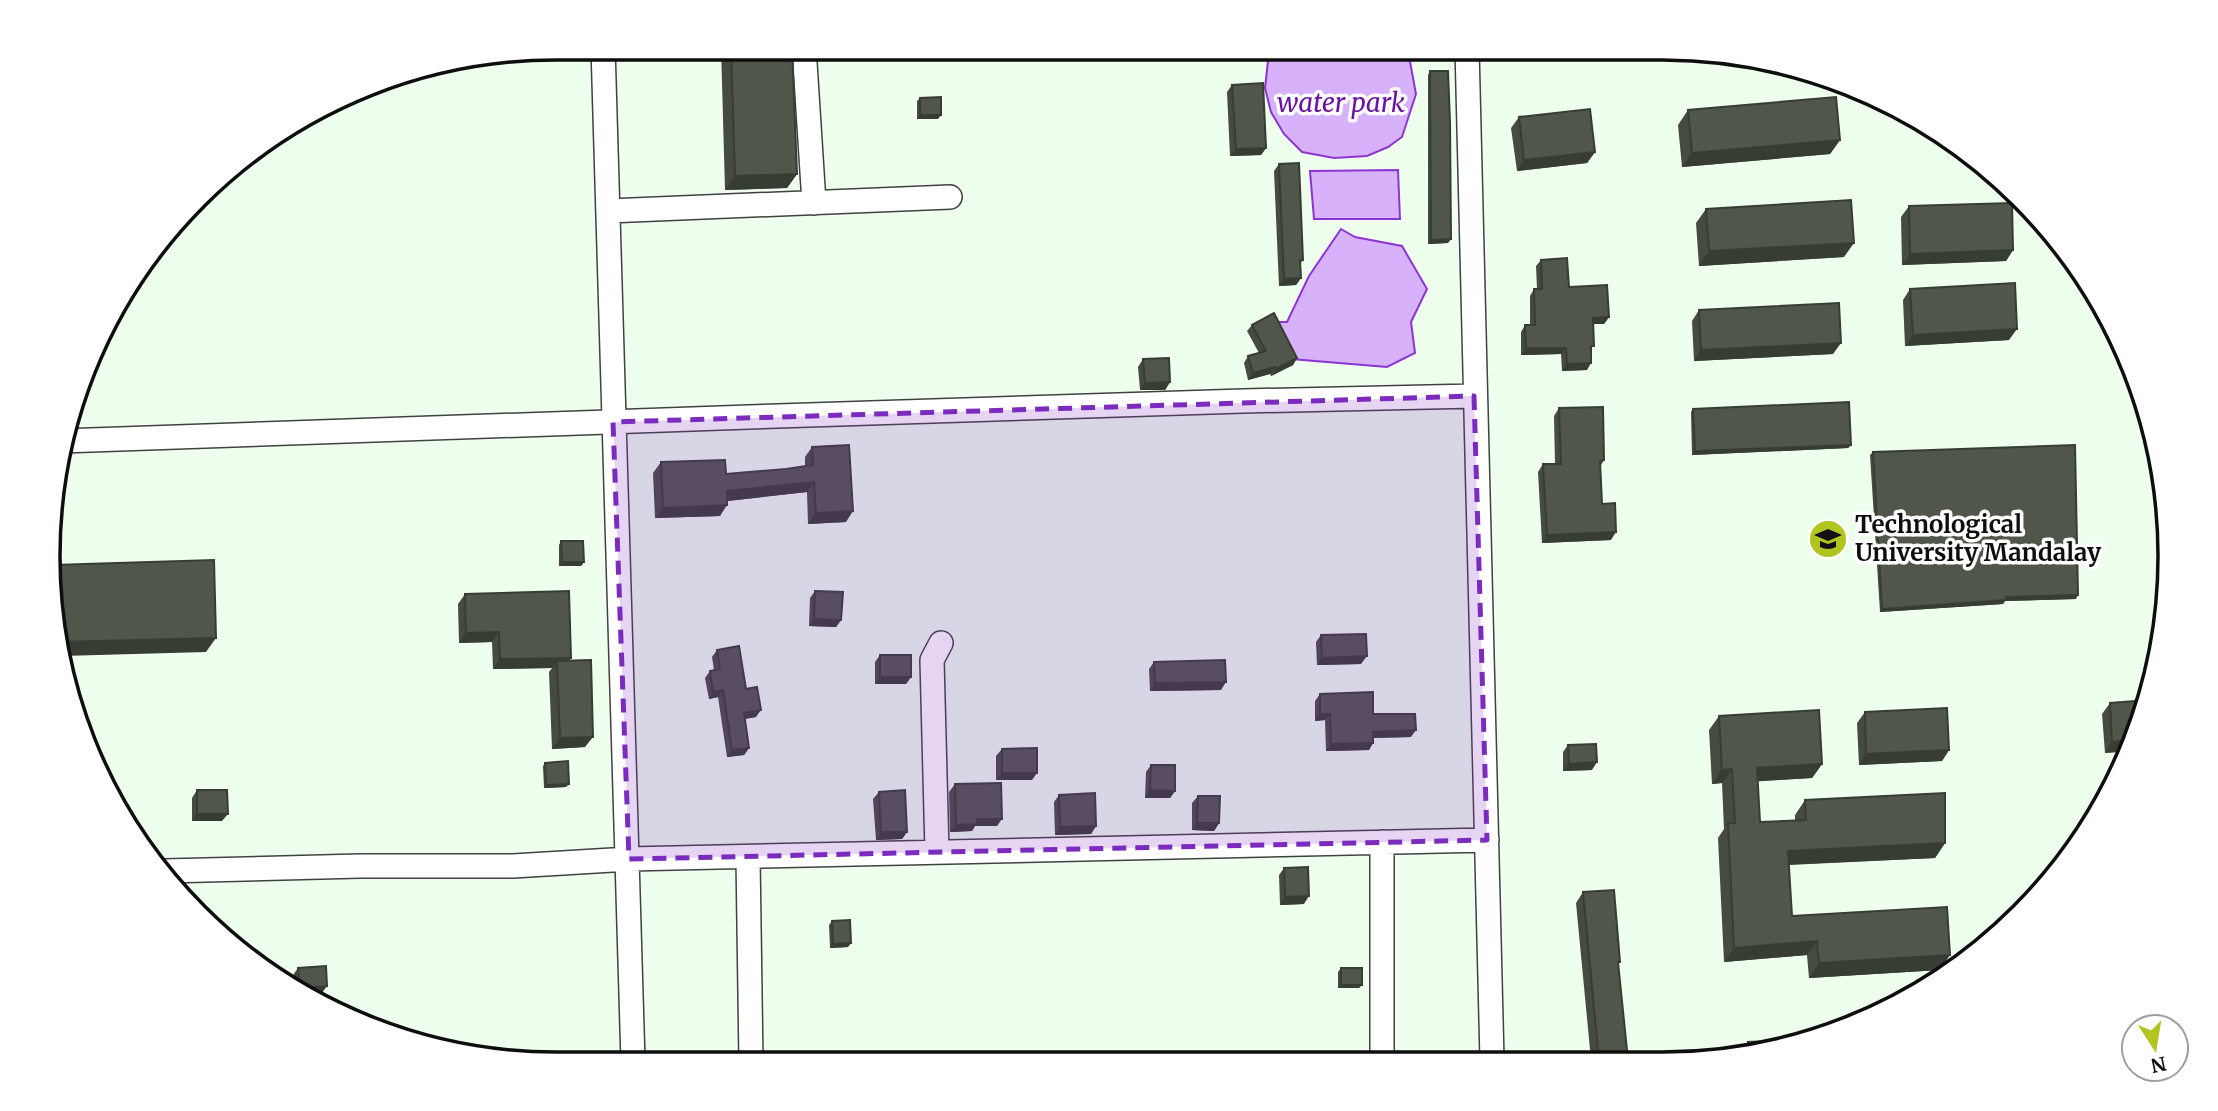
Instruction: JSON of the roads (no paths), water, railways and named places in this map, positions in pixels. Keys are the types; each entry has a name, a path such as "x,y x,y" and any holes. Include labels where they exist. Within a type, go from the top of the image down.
{"street":[{"path":"603,60 633,1052"},
{"path":"805,60 814,203"},
{"path":"1467,60 1492,1052"},
{"path":"608,211 950,197"},
{"path":"73,441 1230,401 1474,396"},
{"path":"936,852 932,660 941,643"},
{"path":"173,871 360,866 513,866 629,859 1487,840"},
{"path":"1382,842 1382,1052"},
{"path":"748,857 751,1052"}],"water":[{"name":"water park","path":"1410,60 1416,94 1402,137 1388,147 1367,156 1334,158 1302,152 1284,134 1271,112 1265,88 1268,61"},
{"path":"1398,170 1400,219 1314,219 1310,171"},
{"path":"1341,229 1355,237 1402,246 1427,289 1411,322 1415,353 1387,367 1291,359 1275,322 1287,322 1309,276"}],"place":[{"name":"Technological University Mandalay","path":"1828,539"}]}
